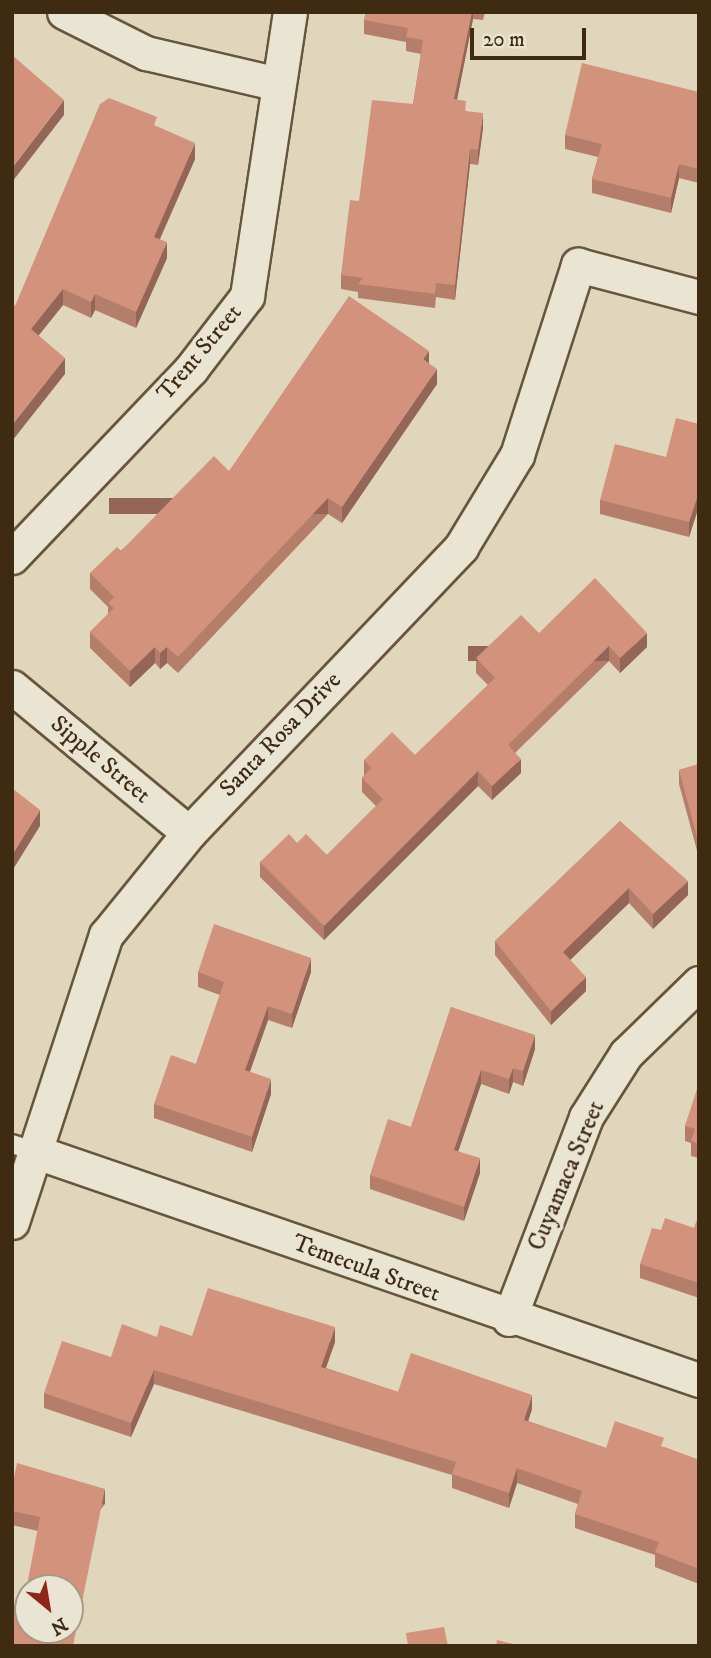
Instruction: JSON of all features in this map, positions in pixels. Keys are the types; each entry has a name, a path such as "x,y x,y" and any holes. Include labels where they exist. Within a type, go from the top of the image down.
{"street":[{"path":"64,12 146,53 278,84"},
{"name":"Trent Street","path":"12,557 191,369 247,296 290,12"},
{"name":"Santa Rosa Drive","path":"12,1222 24,1148 106,935 188,832 461,547 517,455 578,265 699,297"},
{"name":"Sipple Street","path":"12,687 188,832"},
{"name":"Cuyamaca Street","path":"509,1319 586,1117 626,1054 699,983"},
{"name":"Temecula Street","path":"24,1148 509,1319 699,1380"}],"building":[{"path":"366,12 472,12 454,99 466,101 465,111 483,113 478,150 470,149 455,285 436,283 435,294 358,284 363,278 341,275 350,200 359,201 372,100 413,104 423,40 406,37 408,28 364,20"},
{"path":"12,55 64,100 12,168"},
{"path":"582,63 699,92 699,169 679,164 671,198 592,179 602,144 565,135"},
{"path":"109,98 157,117 154,125 195,143 154,237 167,242 136,312 95,294 91,302 63,289 31,329 65,358 12,425 12,303 15,306 100,104"},
{"path":"349,296 429,351 423,359 437,369 342,507 328,498 178,657 167,647 160,653 155,647 130,671 90,632 114,608 108,603 114,597 90,573 117,547 121,551 214,456 229,471"},
{"path":"676,418 699,424 699,492 689,522 600,500 615,444 666,457"},
{"path":"595,578 647,633 620,658 609,646 508,745 521,759 492,786 478,771 324,926 260,862 289,834 297,843 306,834 327,855 383,799 362,778 371,768 364,760 392,732 415,755 495,678 476,658 521,615 539,633"},
{"path":"699,764 699,844 679,770"},
{"path":"12,788 40,810 12,855"},
{"path":"620,821 688,881 653,914 629,888 563,952 586,977 551,1011 495,941"},
{"path":"214,924 311,958 292,1014 268,1006 245,1070 271,1079 252,1137 154,1104 171,1055 196,1064 224,982 198,972"},
{"path":"451,1007 535,1035 523,1071 513,1068 509,1079 481,1070 454,1150 480,1158 464,1207 370,1175 388,1119 411,1127"},
{"path":"697,1089 699,1144 691,1141 695,1129 685,1126"},
{"path":"699,1215 699,1283 640,1264 652,1228 661,1230 665,1218 694,1228"},
{"path":"208,1288 335,1327 321,1367 398,1392 411,1353 532,1395 524,1420 606,1448 615,1421 664,1438 661,1446 699,1460 699,1569 655,1552 659,1542 575,1514 582,1491 517,1468 509,1493 452,1474 456,1462 154,1370 131,1423 44,1393 62,1341 111,1357 122,1324 157,1337 160,1325 192,1336"},
{"path":"17,1463 105,1489 84,1592 84,1574 29,1574 40,1517 12,1511 12,1487"},
{"path":"12,1605 14,1644 73,1646 12,1646"},
{"path":"444,1627 448,1646 408,1646 406,1633"},
{"path":"497,1640 521,1646 496,1646"}]}
